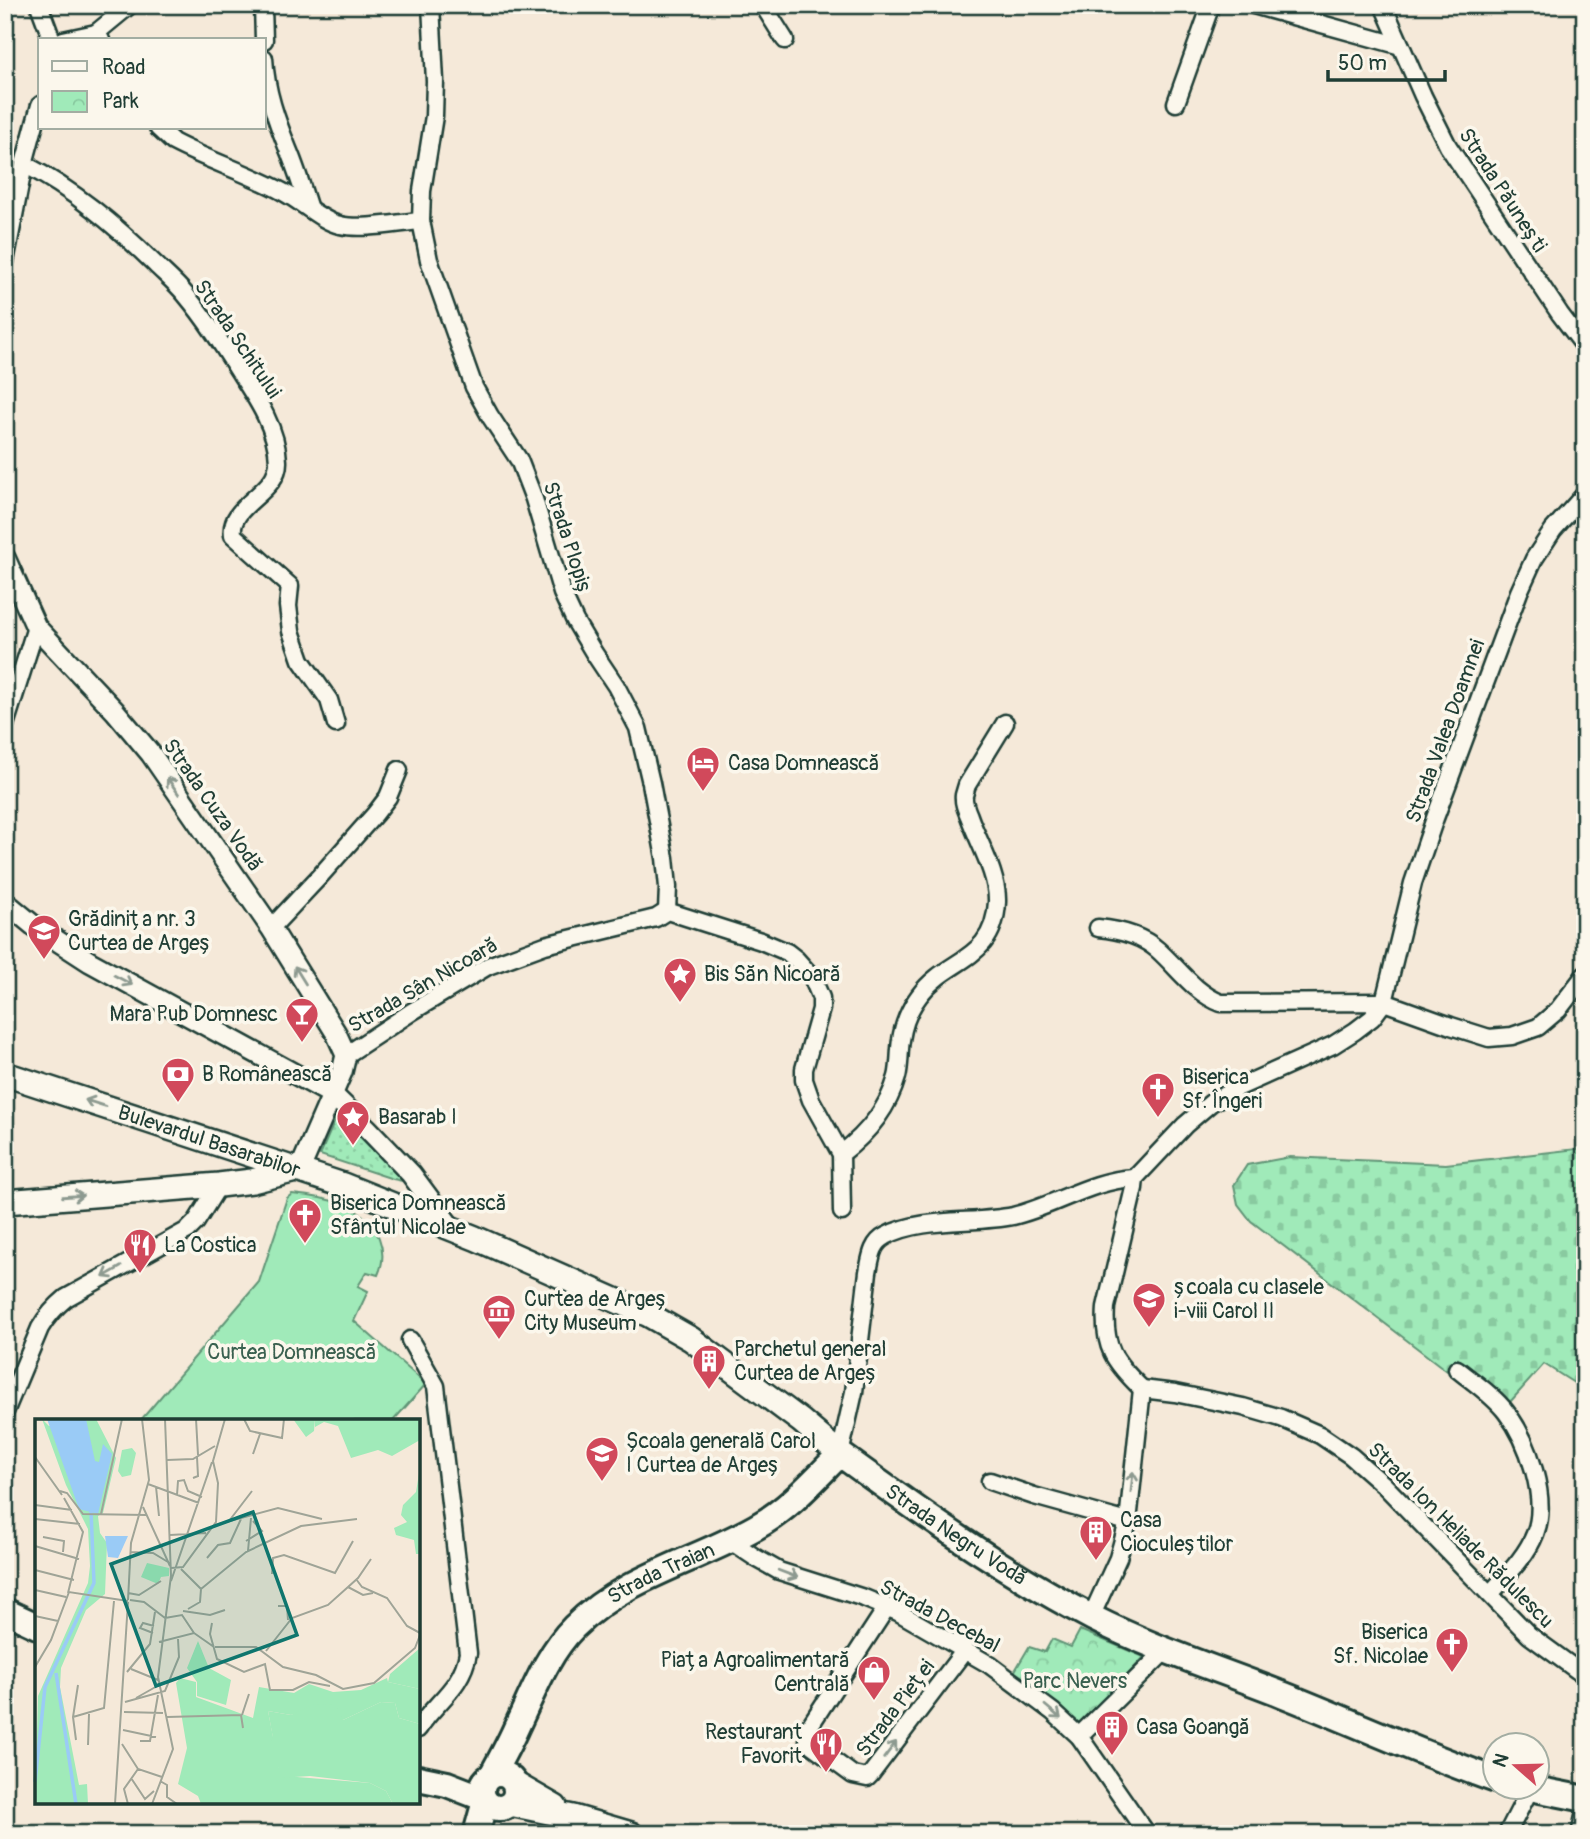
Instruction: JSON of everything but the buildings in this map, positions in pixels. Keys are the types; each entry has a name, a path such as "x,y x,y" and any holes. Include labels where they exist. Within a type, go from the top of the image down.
{"main road":[{"name":"Bulevardul Basarabilor","path":"5,1074 300,1169 451,1228"},
{"path":"5,1202 219,1185 251,1181 300,1169"},
{"name":"Strada Negru Vodă","path":"451,1228 670,1326 755,1386 840,1454 908,1503 973,1547 1091,1617 1166,1650 1482,1775"},
{"name":"Strada Traian","path":"490,1834 498,1791 517,1726 527,1702 560,1643 573,1628 593,1609 616,1593 729,1541 773,1517 802,1493 840,1454"},
{"path":"5,1611 35,1625"},
{"path":"420,1778 498,1791 631,1834"},
{"name":"Strada Traian","path":"476,1834 498,1791"},
{"path":"1552,1793 1585,1799"}],"street":[{"path":"39,5 51,38"},
{"path":"99,37 130,5"},
{"path":"263,5 264,38"},
{"name":"Strada Plopiș","path":"431,5 434,116 422,191 421,221 429,260 474,387 519,460 534,499 562,593 638,728 665,858 667,911"},
{"path":"763,5 785,40"},
{"path":"1176,103 1211,5"},
{"path":"1253,5 1401,46"},
{"name":"Strada Păunești","path":"1384,5 1448,146 1585,347"},
{"path":"266,74 276,120 308,206"},
{"path":"5,262 24,163 38,112"},
{"path":"160,130 173,142 267,184 338,225 352,227 421,221"},
{"name":"Strada Schitului","path":"24,163 81,198 130,239 184,293 210,327 251,391 273,436 278,470 274,479 234,521 233,535 290,586 288,606 291,631 301,660 329,700 336,724"},
{"name":"Strada Valea Doamnei","path":"1384,1002 1413,883 1519,592 1534,559 1553,530 1585,494"},
{"name":"Strada Cuza Vodă","path":"5,558 36,628 135,734 150,754 271,928 336,1032 346,1055"},
{"path":"5,725 36,628"},
{"path":"841,1154 857,1142 885,1106 897,1076 901,1037 920,994 929,984 984,944 994,923 998,899 995,886 971,824 964,796 971,778 1005,723"},
{"path":"271,928 375,814 388,797 399,770"},
{"path":"5,902 33,925 90,962 333,1095 411,1174 451,1228"},
{"path":"667,911 778,948 796,959 812,977 821,998 821,1009 804,1069 804,1080 811,1100 841,1154 842,1212"},
{"name":"Strada Sân Nicoară","path":"346,1055 488,966 545,945 656,918 667,911"},
{"path":"1098,928 1126,932 1157,948 1203,994 1221,1003 1384,1002 1489,1038 1512,1036 1538,1027 1558,1010 1585,975"},
{"path":"1091,1617 1118,1558 1128,1522 1142,1389 1114,1356 1105,1326 1135,1178 1185,1125 1211,1102 1237,1087 1333,1045 1372,1018 1384,1002"},
{"path":"300,1169 333,1095 346,1055"},
{"path":"840,1454 856,1380 868,1272 877,1242 892,1233 927,1225 1016,1215 1096,1184 1135,1178"},
{"path":"5,1412 40,1328 56,1306 188,1230 219,1185"},
{"path":"410,1340 436,1386 468,1653 466,1667 458,1682 420,1727"},
{"path":"1457,1369 1507,1413 1526,1446 1540,1510 1535,1533 1525,1552 1490,1594"},
{"name":"Strada Ion Heliade Rădulescu","path":"1142,1389 1243,1407 1281,1418 1320,1435 1351,1456 1384,1485 1529,1634 1585,1676"},
{"path":"990,1481 1128,1522"},
{"name":"Strada Decebal","path":"729,1541 779,1570 887,1607 965,1650 1020,1686 1079,1736 1147,1834"},
{"name":"Strada Pieței","path":"887,1607 809,1727 808,1740 812,1745 853,1776 866,1778 871,1774 965,1650"},
{"path":"1079,1736 1166,1650"},
{"path":"1507,1834 1520,1800"},
{"path":"1580,1834 1585,1812"}],"green space":[{"path":"338,1113 346,1117 404,1179 402,1181 320,1155"},
{"path":"1585,1148 1585,1390 1544,1364 1510,1402 1458,1359 1447,1371 1251,1221 1238,1204 1234,1185 1247,1165 1290,1157 1446,1164"},
{"name":"Curtea Domnească","path":"292,1194 343,1204 373,1226 382,1247 381,1266 378,1275 367,1272 358,1286 368,1291 354,1321 426,1384 395,1419 142,1419 259,1282 287,1198"},
{"name":"Parc Nevers","path":"1080,1630 1144,1657 1078,1729 1026,1681 1013,1674 1029,1647 1045,1652 1052,1639 1071,1647"}],"place":[{"name":"Casa Domnească","path":"703,793"},
{"name":"Grădinița nr. 3 Curtea de Argeș","path":"44,961"},
{"name":"Bis Săn Nicoară","path":"680,1004"},
{"name":"Mara Pub Domnesc","path":"302,1044"},
{"name":"B Românească","path":"178,1104"},
{"name":"Biserica Sf. Îngeri","path":"1158,1119"},
{"name":"Basarab I","path":"353,1147"},
{"name":"Biserica Domnească Sfântul Nicolae","path":"305,1245"},
{"name":"La Costica","path":"140,1275"},
{"name":"școala cu clasele i-viii Carol II","path":"1149,1329"},
{"name":"Curtea de Argeș City Museum","path":"499,1341"},
{"name":"Parchetul general Curtea de Argeș","path":"709,1391"},
{"name":"Școala generală Carol I Curtea de Argeș","path":"602,1483"},
{"name":"Casa Cioculeștilor","path":"1096,1562"},
{"name":"Biserica Sf. Nicolae","path":"1452,1674"},
{"name":"Piața Agroalimentară Centrală","path":"874,1702"},
{"name":"Casa Goangă","path":"1112,1757"},
{"name":"Restaurant Favorit","path":"826,1774"}]}
